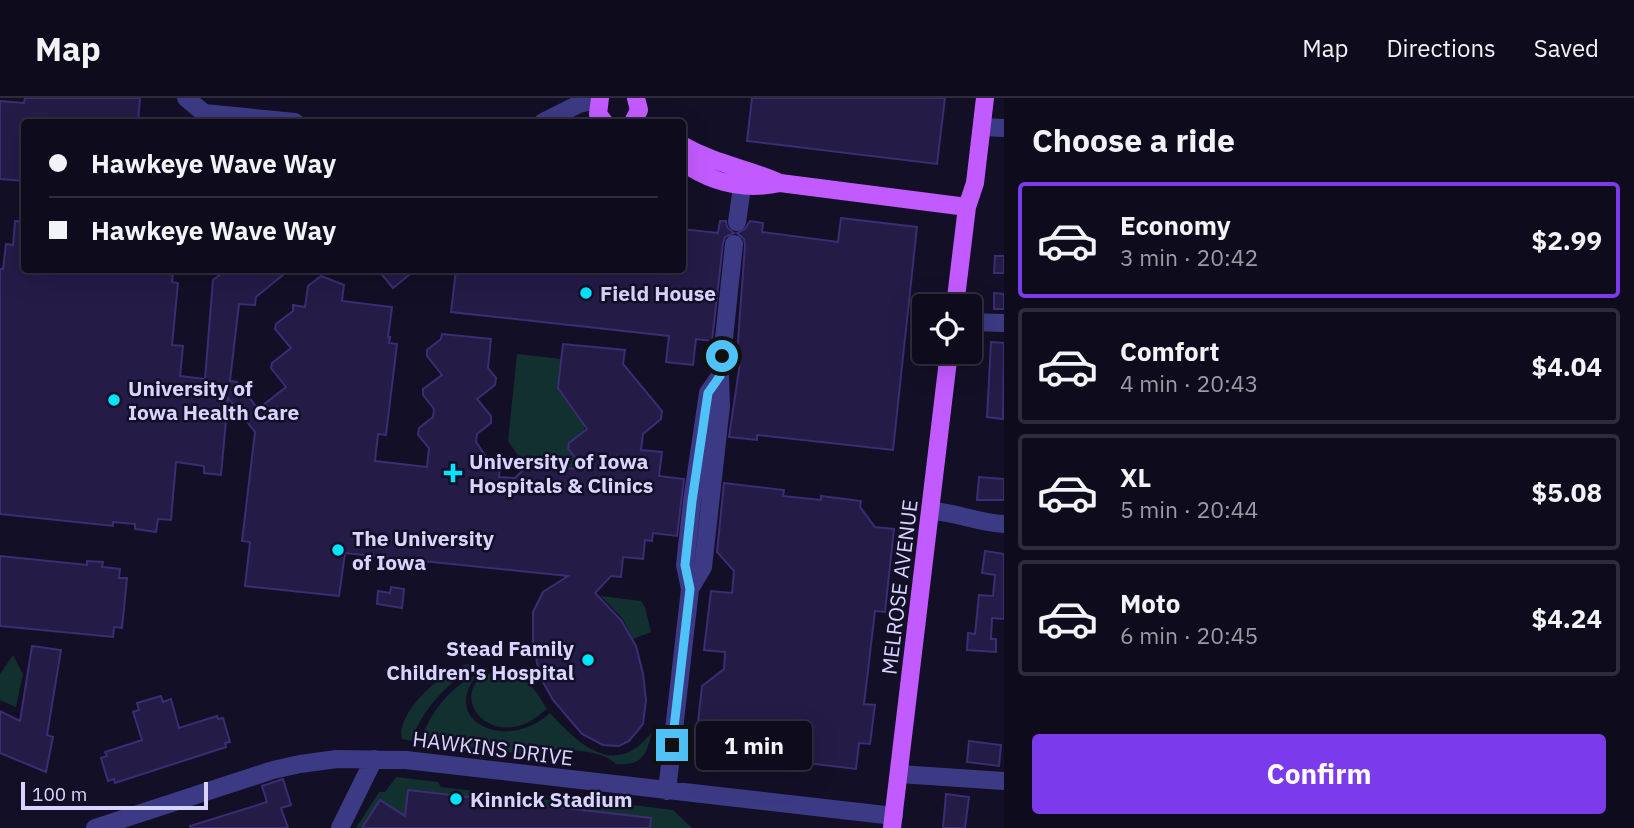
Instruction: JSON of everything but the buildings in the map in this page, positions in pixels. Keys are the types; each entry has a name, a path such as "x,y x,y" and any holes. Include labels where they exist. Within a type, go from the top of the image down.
{"main road":[{"path":"600,98 598,114 601,119"},
{"path":"956,294 967,207 975,184 985,98"},
{"path":"634,119 639,110 637,100"},
{"path":"637,100 652,119"},
{"path":"686,147 717,162 780,183 967,207"},
{"path":"686,164 706,176 742,187 760,188 780,183"},
{"name":"MELROSE AVENUE","path":"893,822 948,364"}],"street":[{"path":"186,98 204,113 265,119"},
{"path":"550,119 579,104 600,98"},
{"path":"550,119 583,116 593,119"},
{"path":"982,127 1004,128"},
{"path":"737,222 742,187"},
{"path":"667,791 690,589 685,565 692,501 708,393 720,376 734,244"},
{"path":"982,322 1004,323"},
{"path":"930,510 952,512 980,522 1004,524"},
{"path":"341,828 374,759"},
{"name":"HAWKINS DRIVE","path":"95,828 273,770 318,761 374,759 406,760 667,791 893,822"},
{"path":"899,774 1004,781"}],"green space":[{"path":"517,354 561,359 558,389 584,425 584,431 569,444 568,450 580,464 579,470 526,467 508,441"},
{"path":"601,596 641,601 651,632 633,639 622,618"},
{"path":"13,655 23,674 16,707 0,700 0,674"},
{"path":"469,664 472,669 448,686 428,708 411,741 402,739 406,717 414,705 447,674"},
{"path":"501,671 523,679 539,695 547,709 529,722 510,727 494,726 482,719 474,708 471,697 474,685 484,676"},
{"path":"478,674 468,691 466,706 472,718 483,726 498,731 515,730 533,725 550,713 586,746 599,752 625,754 639,746 652,732 648,747 638,761 616,764 610,759 586,752 551,749 544,750 542,756 421,742 429,721 442,702 468,679"},
{"name":"Kinnick Stadium","path":"396,777 438,782 441,787 626,809 633,805 673,810 692,828 356,828 379,792 385,792"}],"place":[{"name":"Field House","path":"586,293"},
{"name":"University of Iowa Health Care","path":"114,400"},
{"name":"University of Iowa Hospitals & Clinics","path":"453,473"},
{"name":"The University of Iowa","path":"338,550"},
{"name":"Stead Family Children's Hospital","path":"588,660"},
{"name":"Kinnick Stadium","path":"456,799"}],"route":[{"path":"672,745 690,589 685,565 692,501 708,393 720,376 722,356"}]}
